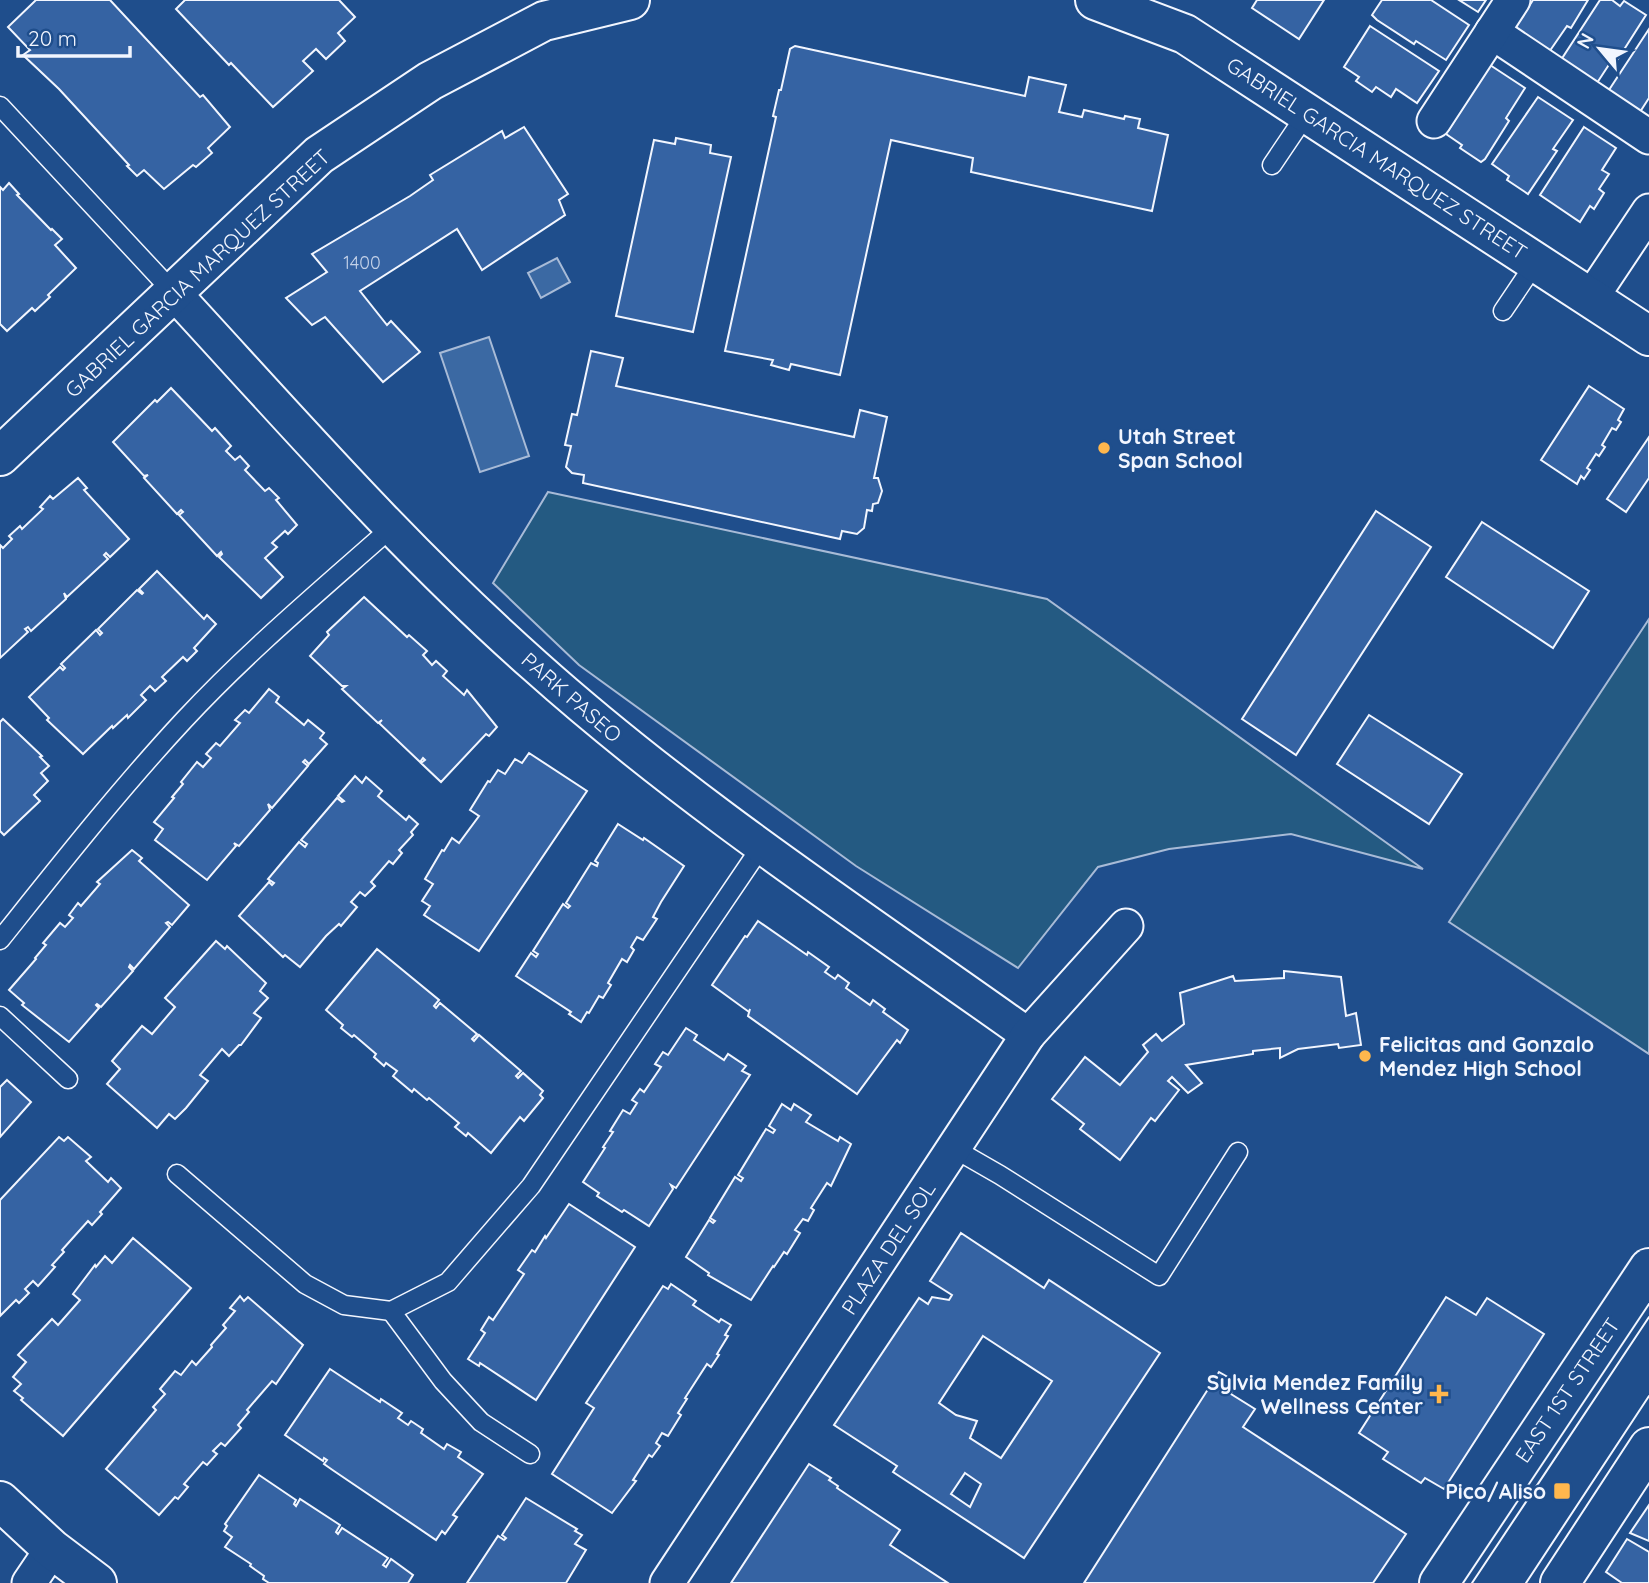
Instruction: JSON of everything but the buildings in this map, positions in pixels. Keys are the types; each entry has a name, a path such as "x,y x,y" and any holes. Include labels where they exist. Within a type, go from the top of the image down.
{"street":[{"name":"GABRIEL GARCIA MARQUEZ STREET","path":"0,456 320,155 430,81 544,20 630,0"},
{"name":"GABRIEL GARCIA MARQUEZ STREET","path":"1094,0 1185,34 1649,336"},
{"path":"1434,121 1513,0"},
{"path":"1492,32 1649,137"},
{"path":"1591,298 1649,211"},
{"name":"PARK PASEO","path":"174,293 391,528 534,666 654,766 761,847 1028,1035"},
{"name":"PLAZA DEL SOL","path":"667,1583 1028,1035 1126,926"},
{"name":"EAST 1ST STREET","path":"1439,1583 1649,1268"},
{"path":"1560,1583 1649,1447"},
{"path":"0,1501 52,1549 97,1583"},
{"path":"29,1583 52,1549"}],"lane":[{"path":"0,106 174,293"},
{"path":"1272,165 1307,113"},
{"path":"1503,311 1536,262"},
{"path":"0,940 96,819 185,718 269,636 391,528"},
{"path":"177,1174 305,1284 344,1306 391,1311 448,1282 531,1186 761,847"},
{"path":"0,1016 68,1079"},
{"path":"953,1148 1158,1276 1238,1152"},
{"path":"391,1311 443,1381 481,1422 530,1454"}],"shaded area":[{"path":"557,258 570,282 541,298 528,273"},
{"path":"489,337 529,456 480,472 440,353"},
{"path":"548,492 1047,599 1423,869 1291,834 1169,849 1098,867 1018,968 856,866 579,665 493,583"},
{"path":"1649,619 1649,1054 1449,922"}],"tram line":[{"path":"1472,1583 1649,1317"},
{"path":"1526,1583 1649,1396"}],"place":[{"name":"Utah Street Span School","path":"1104,448"},
{"name":"Felicitas and Gonzalo Mendez High School","path":"1365,1056"},
{"name":"Sylvia Mendez Family Wellness Center","path":"1439,1394"},
{"name":"Pico/Aliso","path":"1562,1491"}]}
